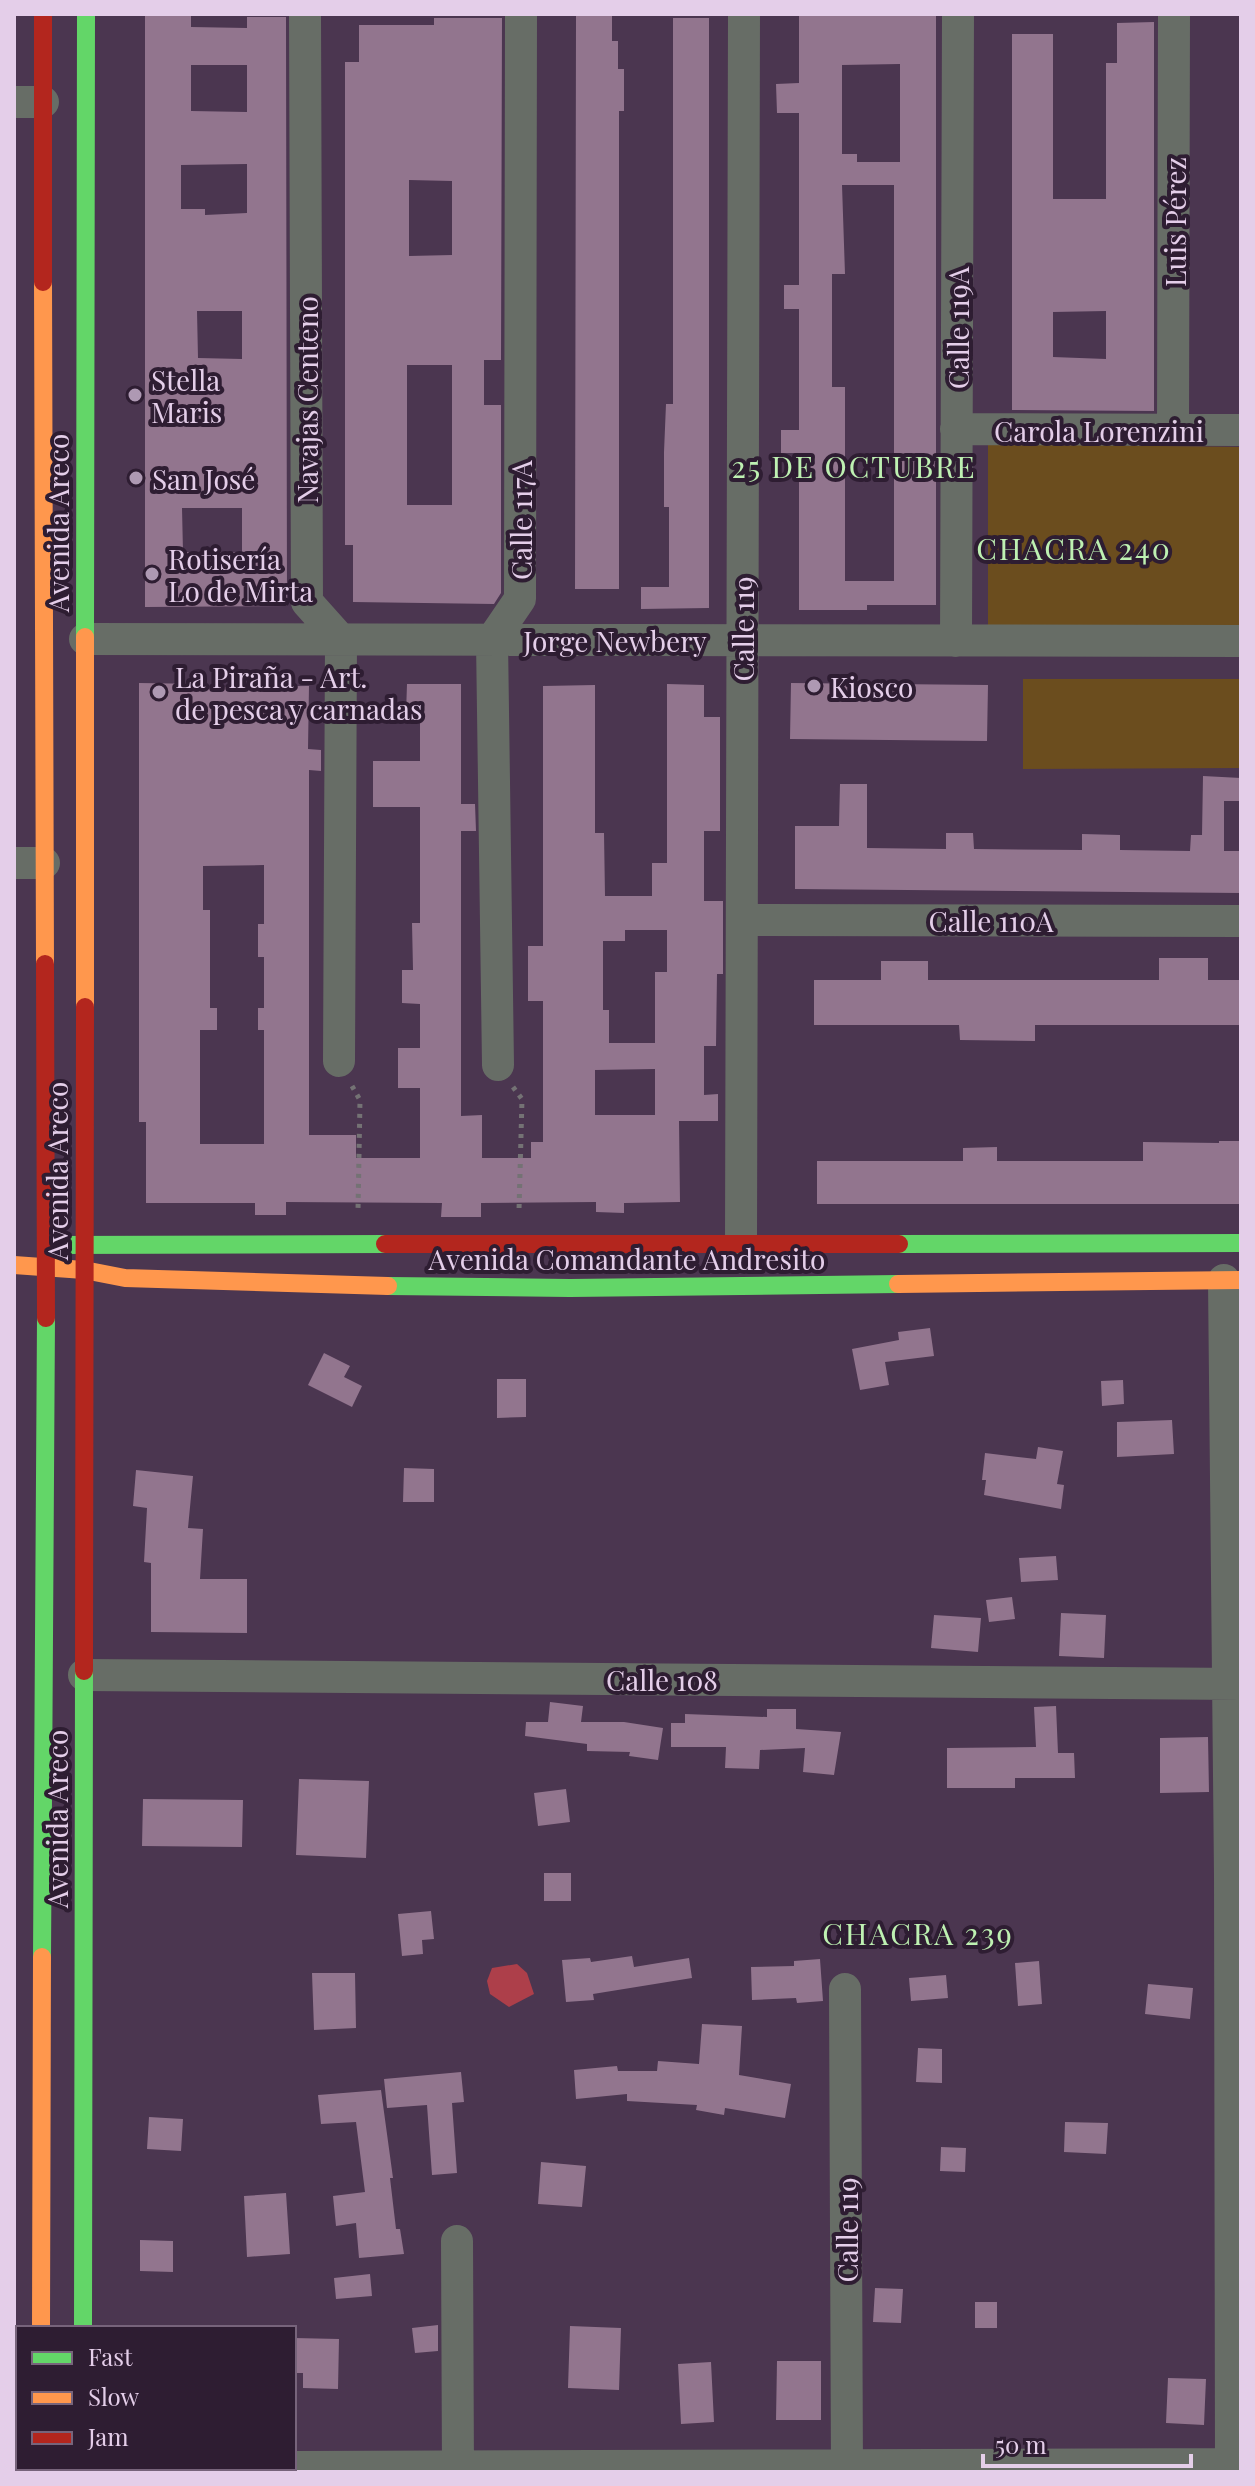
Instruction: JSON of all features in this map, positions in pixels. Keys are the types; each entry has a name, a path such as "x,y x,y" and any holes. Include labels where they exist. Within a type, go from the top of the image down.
{"main road":[{"name":"Avenida Areco","path":"41,2326 41,1707 47,1266 40,1245 29,863 28,482 29,102 43,14"},
{"name":"Avenida Areco","path":"83,2326 86,14"},
{"name":"Avenida Comandante Andresito","path":"40,1245 1241,1243"},
{"name":"Avenida Comandante Andresito","path":"14,1265 84,1270 125,1278 359,1286 570,1288 1233,1280"}],"street":[{"name":"Navajas Centeno","path":"305,14 307,602 341,640"},
{"name":"Calle 117A","path":"492,640 520,599 521,14"},
{"name":"Calle 119","path":"741,1243 744,14"},
{"name":"Calle 119A","path":"956,641 958,14"},
{"name":"Luis Pérez","path":"1173,430 1174,14"},
{"name":"Carola Lorenzini","path":"956,429 1241,430"},
{"name":"Jorge Newbery","path":"85,639 1241,641"},
{"path":"339,1061 341,640"},
{"path":"492,640 498,1065"},
{"name":"Calle 110A","path":"742,920 1241,921"},
{"path":"296,2467 458,2470 1235,2466 1230,2009 1235,1684 1233,1280"},
{"name":"Calle 108","path":"84,1675 1235,1684"},
{"name":"Calle 119","path":"845,1989 847,2468"},
{"path":"457,2241 458,2470"}],"path":[{"path":"339,1061 360,1100 357,1243"},
{"path":"498,1065 522,1099 519,1243"}],"shaded area":[{"path":"988,444 1241,447 1241,627 988,625"},
{"path":"1023,679 1241,679 1241,768 1023,769"},
{"path":"517,1964 527,1973 534,1994 509,2007 490,1994 487,1981 492,1968"}],"building":[{"path":"145,14 191,14 191,27 247,28 247,17 286,17 287,606 145,607","holes":["191,65 247,65 247,112 191,111","247,164 247,213 205,215 205,209 181,209 181,165","197,311 242,311 242,359 198,358","182,508 242,508 242,552 183,552"]},
{"path":"576,14 612,14 612,41 618,41 618,69 624,69 624,111 619,111 619,589 575,589"},
{"path":"799,14 936,16 936,605 867,605 867,610 799,610 799,453 781,453 781,430 799,430 799,309 784,309 784,285 799,285 799,113 777,113 776,84 799,83","holes":["900,64 900,162 857,162 857,154 842,154 842,65","842,185 894,185 894,581 845,581 845,387 832,387 832,274 845,274"]},
{"path":"434,18 502,18 501,360 484,360 484,405 501,405 501,593 494,604 353,602 353,545 345,545 345,62 359,62 359,25 434,25","holes":["409,180 452,181 452,255 409,256","407,365 452,365 452,505 407,505"]},
{"path":"673,18 709,18 709,608 641,609 641,587 669,587 669,507 664,507 664,452 666,404 673,404"},
{"path":"1154,22 1154,411 1012,410 1012,34 1053,34 1053,199 1106,199 1106,63 1117,63 1117,23","holes":["1106,311 1106,359 1053,357 1053,312"]},
{"path":"139,683 203,684 203,687 309,686 308,749 321,750 321,771 309,770 309,1135 356,1135 356,1158 420,1158 420,1088 398,1088 398,1048 420,1048 420,1004 402,1003 402,970 413,970 412,923 420,923 420,807 373,807 373,761 420,761 420,713 406,714 407,684 461,684 461,804 475,804 476,831 461,831 461,1116 482,1115 482,1158 531,1158 531,1142 543,1142 543,1001 528,1001 528,946 543,946 543,686 595,685 595,833 604,833 605,896 652,896 652,863 667,863 667,684 704,685 704,717 720,717 720,831 704,831 704,901 723,901 723,974 717,974 716,1046 704,1046 704,1095 718,1094 718,1121 679,1121 680,1202 624,1203 624,1213 596,1212 596,1202 481,1203 481,1217 441,1217 442,1203 286,1202 286,1215 255,1215 255,1203 146,1203 146,1122 139,1122","holes":["264,865 264,924 258,924 258,957 264,957 264,1008 258,1008 258,1030 264,1030 264,1144 200,1144 200,1030 217,1030 217,1008 210,1008 210,910 203,910 203,866","625,930 667,930 667,972 655,972 655,1043 609,1043 609,1010 603,1010 603,941 625,941","655,1069 655,1115 595,1115 595,1070"]},
{"path":"791,683 988,685 987,741 790,739"},
{"path":"1203,776 1241,778 1241,801 1224,801 1224,851 1241,851 1241,893 795,889 795,826 839,826 840,784 867,784 867,848 946,849 946,833 973,833 974,849 1082,850 1082,834 1120,835 1120,850 1190,851 1191,835 1202,835"},
{"path":"1159,958 1208,958 1208,980 1241,980 1241,1025 1035,1025 1035,1041 960,1040 959,1025 814,1025 814,980 881,980 881,961 928,961 928,980 1159,980"},
{"path":"1241,1141 1241,1204 817,1204 817,1161 963,1161 963,1148 997,1147 997,1161 1143,1161 1143,1142"},
{"path":"930,1328 934,1356 885,1362 889,1385 860,1390 852,1349 899,1340 898,1332"},
{"path":"324,1353 350,1366 344,1377 362,1386 352,1407 308,1385"},
{"path":"497,1379 526,1379 526,1417 497,1418"},
{"path":"1123,1380 1124,1404 1102,1406 1101,1381"},
{"path":"1172,1420 1174,1454 1117,1457 1117,1422"},
{"path":"1038,1447 1063,1451 1057,1484 1064,1485 1061,1509 984,1495 985,1453 1036,1459"},
{"path":"404,1468 434,1469 434,1502 403,1502"},
{"path":"136,1470 193,1476 188,1528 203,1529 200,1579 247,1579 247,1633 151,1632 151,1563 144,1562 147,1508 133,1506"},
{"path":"1056,1556 1058,1580 1021,1582 1019,1558"},
{"path":"1012,1597 1015,1619 989,1622 986,1600"},
{"path":"1061,1613 1106,1615 1104,1658 1059,1656"},
{"path":"934,1615 981,1618 978,1652 931,1648"},
{"path":"550,1702 583,1706 581,1722 624,1722 663,1728 658,1760 629,1756 630,1752 587,1751 587,1744 525,1736 526,1722 548,1722"},
{"path":"1056,1706 1058,1753 1074,1753 1075,1778 1015,1778 1015,1788 947,1788 947,1748 1036,1747 1034,1707"},
{"path":"767,1709 796,1709 796,1729 841,1732 834,1775 803,1772 805,1748 760,1750 759,1769 725,1768 726,1747 671,1747 671,1723 685,1723 685,1714 767,1717"},
{"path":"1208,1737 1209,1792 1160,1793 1160,1738"},
{"path":"299,1779 369,1781 366,1858 296,1855"},
{"path":"566,1789 570,1822 538,1826 534,1793"},
{"path":"143,1799 243,1800 242,1847 142,1846"},
{"path":"544,1873 571,1873 571,1901 544,1901"},
{"path":"431,1911 434,1939 422,1940 423,1954 402,1956 398,1914"},
{"path":"632,1956 634,1967 689,1958 692,1978 593,1994 594,2000 566,2002 562,1960 590,1958 591,1962"},
{"path":"820,1959 823,2001 797,2003 796,1998 752,2000 751,1967 794,1966 794,1961"},
{"path":"1039,1961 1042,2004 1018,2006 1015,1963"},
{"path":"312,1973 355,1973 356,2028 314,2030"},
{"path":"946,1975 948,1998 911,2001 909,1978"},
{"path":"1148,1984 1193,1988 1190,2019 1145,2014"},
{"path":"702,2024 742,2026 739,2075 791,2084 785,2118 725,2108 724,2115 696,2110 697,2105 627,2101 627,2094 576,2099 574,2070 617,2066 618,2071 657,2071 658,2061 699,2064"},
{"path":"918,2048 942,2049 942,2083 916,2082"},
{"path":"461,2072 464,2102 452,2103 457,2173 432,2175 427,2105 387,2108 384,2079"},
{"path":"381,2090 393,2178 390,2178 396,2229 400,2229 404,2254 359,2258 356,2223 336,2226 333,2196 365,2192 356,2122 321,2124 318,2095"},
{"path":"149,2117 183,2119 181,2151 147,2149"},
{"path":"1065,2122 1108,2123 1106,2154 1064,2152"},
{"path":"941,2147 966,2148 965,2172 940,2171"},
{"path":"541,2162 586,2166 582,2207 538,2204"},
{"path":"286,2193 290,2254 247,2257 244,2196"},
{"path":"140,2240 173,2241 173,2272 140,2271"},
{"path":"370,2274 372,2296 336,2299 334,2278"},
{"path":"875,2288 903,2289 901,2323 873,2322"},
{"path":"975,2302 997,2302 997,2328 975,2328"},
{"path":"438,2325 438,2351 415,2353 412,2328"},
{"path":"570,2326 621,2328 619,2390 568,2388"},
{"path":"296,2338 339,2339 338,2389 303,2388 303,2373 296,2373"},
{"path":"777,2361 821,2361 821,2420 776,2420"},
{"path":"711,2362 714,2422 681,2424 678,2364"},
{"path":"1168,2378 1206,2379 1204,2425 1166,2423"}],"traffic: fast":[{"path":"85,637 86,14"},
{"path":"899,1244 1241,1243"},
{"path":"55,1245 385,1244"},
{"path":"388,1286 570,1288 898,1284"},
{"path":"42,1957 46,1318"},
{"path":"83,2326 84,1671"}],"traffic: slow":[{"path":"43,282 45,964"},
{"path":"85,637 85,1007"},
{"path":"14,1265 84,1270 125,1278 388,1286"},
{"path":"898,1284 1241,1280"},
{"path":"41,2326 42,1957"}],"traffic: jam":[{"path":"43,14 43,282"},
{"path":"45,964 46,1318"},
{"path":"84,1671 85,1007"},
{"path":"385,1244 899,1244"}],"place":[{"name":"Stella Maris","path":"135,395"},
{"name":"San José","path":"136,478"},
{"name":"Rotisería Lo de Mirta","path":"152,574"},
{"name":"Kiosco","path":"814,686"},
{"name":"La Piraña - Art. de pesca y carnadas","path":"159,692"}],"district":[{"name":"25 DE OCTUBRE","path":"854,466"},
{"name":"CHACRA 240","path":"1074,548"},
{"name":"CHACRA 239","path":"918,1933"}]}
